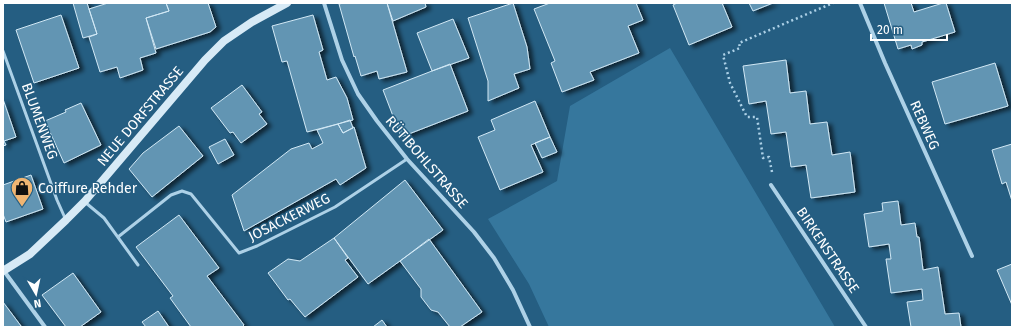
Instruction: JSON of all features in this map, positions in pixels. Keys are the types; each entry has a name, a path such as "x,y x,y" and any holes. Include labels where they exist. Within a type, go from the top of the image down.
{"main road":[{"name":"NEUE DORFSTRASSE","path":"3,271 30,254 66,220 84,201 204,60 224,40 286,3"}],"street":[{"name":"RÜTIBOHLSTRASSE","path":"324,3 342,60 358,94 376,121 407,159 474,232 494,258 513,290 530,327"},
{"name":"REBWEG","path":"860,3 885,63 972,256"},
{"name":"BIRKENSTRASSE","path":"771,185 866,327"},
{"path":"3,271 45,327"}],"lane":[{"name":"BLUMENWEG","path":"3,51 57,200 66,220"},
{"name":"JOSACKERWEG","path":"118,237 171,194 182,191 191,194 239,253 258,246 335,206 407,159"},
{"path":"84,201 104,218 138,265"}],"path":[{"path":"772,172 769,157 763,158 757,117 747,117 730,83 723,55 740,48 739,43 833,3"}],"shaded area":[{"path":"670,48 835,327 549,327 529,284 488,219 557,181 570,106"}],"building":[{"path":"73,3 87,3 97,34 83,38"},
{"path":"108,3 166,3 169,11 146,18 156,53 140,58 143,70 120,78 117,67 100,72 89,37 97,34 89,9"},
{"path":"166,3 208,3 216,27 210,32 156,49 146,18 169,11"},
{"path":"387,3 407,72 379,79 377,71 361,76 339,4"},
{"path":"387,3 425,3 426,7 393,21"},
{"path":"513,3 527,47 530,69 514,74 519,88 488,101 488,81 468,18"},
{"path":"550,3 636,3 643,20 628,26 639,53 590,72 594,80 562,92 551,63 555,61 534,9"},
{"path":"677,3 722,3 732,27 689,45 673,5"},
{"path":"749,3 773,3 753,11"},
{"path":"884,3 911,3 914,12 946,3 955,32 922,42 922,45 912,49 911,45 898,49"},
{"path":"61,15 79,68 34,83 16,30"},
{"path":"313,15 323,50 319,52 327,80 336,77 347,98 353,120 307,132 287,61 282,62 272,26"},
{"path":"453,19 469,58 432,71 417,33"},
{"path":"786,60 790,93 806,91 810,124 827,122 832,155 850,152 855,192 811,198 806,165 791,167 786,132 771,134 766,101 749,104 743,66"},
{"path":"995,63 1008,106 945,124 932,82"},
{"path":"450,64 468,111 401,137 383,90"},
{"path":"242,85 262,112 259,114 267,124 241,143 233,132 230,133 211,108"},
{"path":"3,99 16,137 4,141 6,145 3,146"},
{"path":"535,101 550,137 531,145 543,172 500,190 478,137 495,130 491,120"},
{"path":"81,103 101,145 64,163 45,121 66,112 65,110"},
{"path":"350,120 353,128 343,133 338,124"},
{"path":"338,124 343,133 354,127 366,168 340,185 336,179 244,231 232,195 291,149 309,143 312,149 323,143 317,130"},
{"path":"179,126 203,156 152,197 129,169 143,153"},
{"path":"550,137 557,152 542,158 535,143"},
{"path":"225,139 234,155 218,164 209,147"},
{"path":"1012,144 1012,201 1006,182 1002,184 992,150"},
{"path":"31,175 43,209 6,222 3,214 3,185"},
{"path":"405,180 443,230 368,284 334,238"},
{"path":"898,201 901,225 915,223 917,237 919,237 923,270 938,267 945,314 959,313 961,327 911,327 907,302 923,300 922,289 891,293 886,259 891,259 889,244 869,247 864,214 883,211 882,203"},
{"path":"179,215 219,268 207,276 244,325 242,327 191,327 170,298 173,296 136,247"},
{"path":"334,238 348,258 345,260 358,277 305,317 290,299 288,300 268,273 288,259 300,261"},
{"path":"429,239 482,312 460,327 450,327 438,312 431,310 421,297 421,289 400,261"},
{"path":"1012,264 1012,305 997,270"},
{"path":"73,273 101,312 80,327 66,327 42,295"},
{"path":"3,302 21,326 3,327"},
{"path":"158,311 169,327 146,327 142,322"},
{"path":"382,320 387,327 373,327"}],"place":[{"name":"Coiffure Rehder","path":"22,208"}]}
